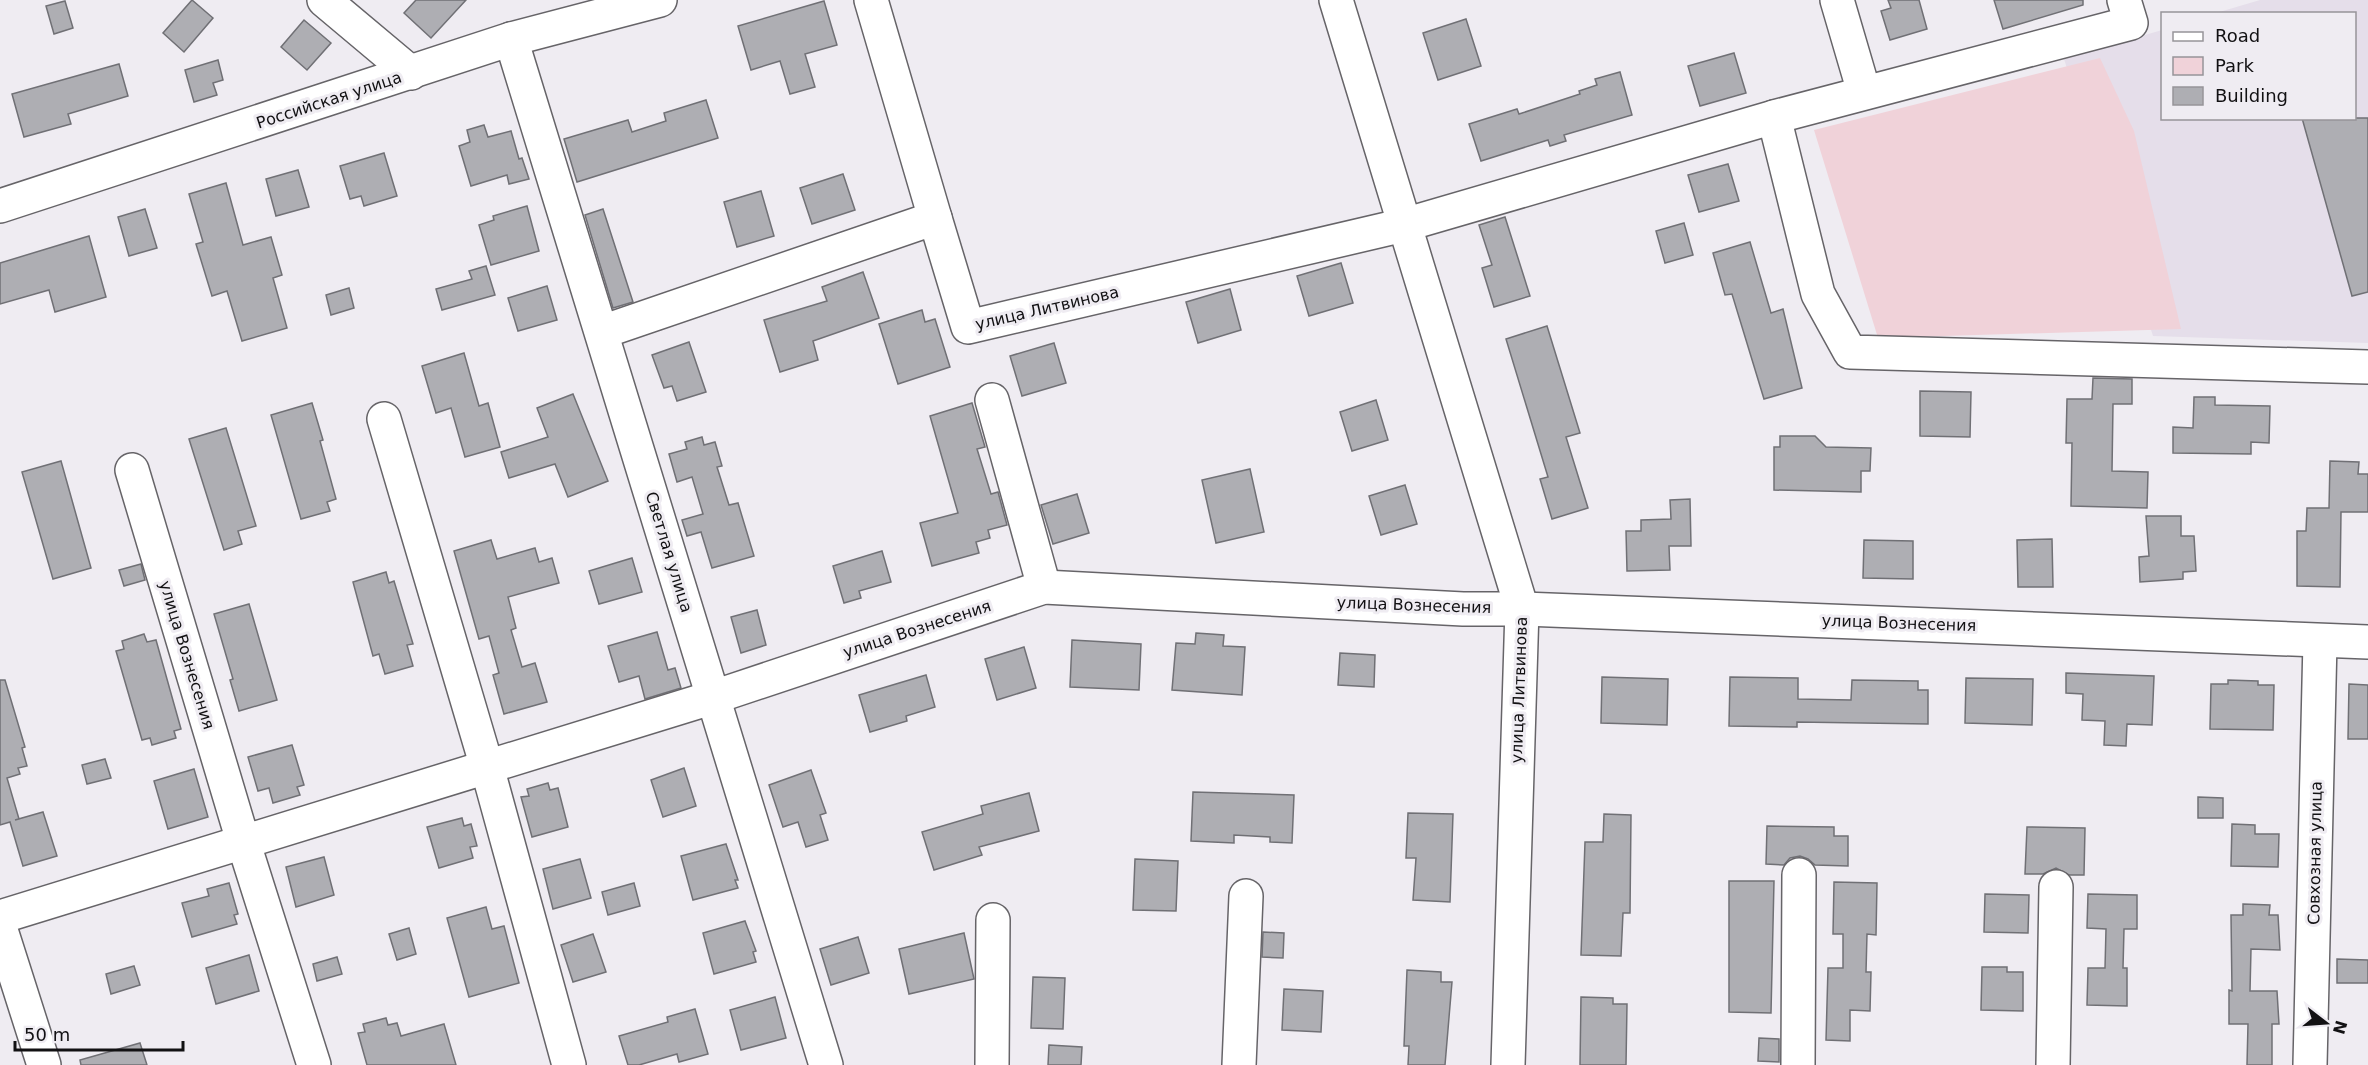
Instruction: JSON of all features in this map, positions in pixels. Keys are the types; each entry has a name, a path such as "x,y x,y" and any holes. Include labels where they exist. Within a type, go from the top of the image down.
{"street":[{"path":"324,0 411,73"},
{"name":"Российская улица","path":"0,206 511,39 660,0"},
{"path":"602,332 934,218 872,0"},
{"name":"улица Литвинова","path":"1336,0 1522,609 1508,1065"},
{"path":"1837,0 1864,92"},
{"path":"1404,225 1864,92 2128,11"},
{"name":"Светлая улица","path":"511,39 826,1065"},
{"path":"1774,117 1818,294 1850,352 2368,367"},
{"name":"улица Литвинова","path":"934,218 968,327 1404,225"},
{"path":"992,400 1044,587"},
{"path":"384,419 487,767 569,1065"},
{"name":"улица Вознесения","path":"132,470 243,841 314,1065"},
{"name":"улица Вознесения","path":"0,917 714,697 1044,587 1463,609 1522,609 2368,642"},
{"name":"Совхозная улица","path":"2310,1065 2320,641"},
{"path":"1798,1065 1799,875"},
{"path":"2053,1065 2056,887"},
{"path":"1239,1065 1246,896"},
{"path":"992,1065 993,920"},
{"path":"0,927 44,1065"}],"shaded area":[{"path":"2260,0 2368,0 2368,343 2153,336 2064,59 2161,30 2161,120 2356,120 2356,12 2219,12"}],"green space":[{"path":"2100,58 2134,131 2181,329 1878,338 1814,130"}],"building":[{"path":"192,0 213,18 184,52 163,33"},
{"path":"416,0 466,0 431,38 404,13"},
{"path":"1888,0 1919,0 1927,29 1890,40 1881,11 1891,8"},
{"path":"1994,0 2083,0 2083,5 2003,29"},
{"path":"65,1 73,28 54,34 46,6"},
{"path":"824,1 837,45 805,54 815,87 790,94 780,61 751,70 738,26"},
{"path":"1466,19 1481,66 1438,80 1423,33"},
{"path":"304,20 331,43 307,70 281,47"},
{"path":"1734,53 1746,93 1700,106 1688,66"},
{"path":"218,60 223,80 213,83 217,95 194,102 185,70"},
{"path":"119,64 128,96 68,114 71,124 24,137 12,94"},
{"path":"1620,72 1632,115 1564,135 1566,141 1550,146 1548,140 1481,161 1469,124 1517,109 1519,114 1580,94 1579,91 1597,85 1595,79"},
{"path":"706,100 718,138 577,182 564,139 628,120 632,132 666,121 664,113"},
{"path":"2368,118 2368,292 2352,296 2303,120"},
{"path":"484,125 488,137 511,131 519,159 522,158 529,179 509,184 507,175 471,186 459,146 470,142 467,130"},
{"path":"384,153 397,196 364,206 361,196 350,199 340,166"},
{"path":"1728,164 1739,201 1699,212 1688,175"},
{"path":"298,170 309,207 276,216 266,179"},
{"path":"843,174 855,210 812,224 800,188"},
{"path":"226,183 243,245 271,237 282,275 273,278 287,328 242,341 227,291 212,296 196,244 203,242 189,194"},
{"path":"761,191 774,236 737,247 724,202"},
{"path":"527,206 539,251 491,265 479,225 494,220 493,216"},
{"path":"145,209 157,248 129,256 118,217"},
{"path":"603,209 633,302 613,308 585,215"},
{"path":"1505,217 1530,296 1494,307 1482,268 1492,265 1479,225"},
{"path":"1684,223 1693,255 1665,263 1656,231"},
{"path":"89,236 106,297 55,312 49,290 0,304 0,263"},
{"path":"1750,242 1771,313 1783,309 1802,388 1764,399 1732,294 1725,295 1713,253"},
{"path":"1341,263 1353,303 1309,316 1297,276"},
{"path":"486,266 495,295 442,310 436,289 472,279 469,271"},
{"path":"863,272 879,318 813,341 818,360 780,372 764,320 827,301 822,287"},
{"path":"547,286 557,320 518,331 508,298"},
{"path":"349,288 354,308 331,315 326,295"},
{"path":"1230,289 1241,330 1198,343 1186,302"},
{"path":"922,310 925,322 935,319 950,367 898,384 879,324"},
{"path":"1547,326 1580,433 1566,437 1588,508 1552,519 1540,479 1548,477 1506,339"},
{"path":"689,342 706,392 677,401 672,386 664,388 652,355"},
{"path":"1054,343 1066,383 1022,396 1010,356"},
{"path":"464,353 479,406 488,403 500,447 465,457 451,408 436,413 422,366"},
{"path":"2093,378 2132,379 2132,404 2113,404 2112,471 2148,472 2147,508 2071,506 2072,443 2066,443 2067,399 2092,399"},
{"path":"1920,391 1971,392 1970,437 1920,436"},
{"path":"573,394 608,481 568,497 555,464 509,478 501,452 548,437 537,408"},
{"path":"2194,397 2215,397 2215,405 2270,406 2269,443 2251,442 2251,454 2173,453 2173,427 2193,428"},
{"path":"1376,400 1388,440 1352,451 1340,412"},
{"path":"312,403 336,499 327,502 330,511 301,519 271,415"},
{"path":"972,403 985,447 977,449 991,494 998,492 1007,525 988,530 990,538 976,542 979,553 932,566 920,523 958,513 930,416"},
{"path":"226,428 256,526 238,531 242,544 224,550 189,439"},
{"path":"1780,436 1815,436 1826,447 1871,448 1870,471 1861,471 1861,492 1774,490 1774,447 1780,447"},
{"path":"702,437 704,445 715,442 722,466 717,467 729,505 738,503 754,556 712,568 701,532 687,536 682,520 703,514 692,477 677,482 669,454 687,449 685,442"},
{"path":"61,461 91,568 53,579 22,472"},
{"path":"2330,461 2359,462 2358,474 2368,474 2368,512 2341,512 2340,587 2297,586 2297,531 2306,531 2307,508 2329,508"},
{"path":"1250,469 1264,532 1216,543 1202,480"},
{"path":"1405,485 1417,524 1381,535 1369,496"},
{"path":"1077,494 1089,533 1053,544 1041,505"},
{"path":"1690,499 1691,546 1669,546 1670,570 1627,571 1626,531 1641,531 1641,520 1671,519 1670,500"},
{"path":"2146,516 2181,516 2181,536 2194,536 2196,571 2183,572 2183,579 2140,582 2139,557 2149,556"},
{"path":"2052,539 2053,587 2018,587 2017,540"},
{"path":"491,540 497,559 535,548 539,562 552,558 559,583 508,597 516,628 511,630 522,667 535,663 547,702 504,714 493,675 499,673 489,636 479,639 454,551"},
{"path":"1864,540 1913,541 1913,579 1863,578"},
{"path":"882,551 891,582 859,591 861,598 844,603 833,566"},
{"path":"632,558 642,592 599,604 589,571"},
{"path":"141,564 145,580 124,586 119,570"},
{"path":"386,572 389,583 394,581 413,644 407,645 413,666 385,674 379,654 373,656 353,582"},
{"path":"249,604 277,700 239,711 230,680 233,679 214,614"},
{"path":"757,610 766,645 741,653 731,617"},
{"path":"657,632 668,670 675,668 681,688 645,699 639,676 619,682 608,646"},
{"path":"1196,633 1224,635 1223,646 1245,647 1242,695 1172,690 1176,643 1195,644"},
{"path":"144,634 147,642 156,640 181,729 174,731 176,738 152,745 150,738 142,740 116,651 124,649 122,641"},
{"path":"1072,640 1141,644 1139,690 1070,687"},
{"path":"1024,647 1036,688 997,700 985,659"},
{"path":"1340,653 1375,655 1374,687 1338,685"},
{"path":"2066,673 2154,676 2152,725 2127,724 2126,746 2104,745 2105,721 2082,720 2083,694 2066,693"},
{"path":"926,675 935,707 906,716 907,721 870,732 859,695"},
{"path":"1602,677 1668,679 1667,725 1601,723"},
{"path":"1730,677 1798,678 1798,699 1851,700 1852,680 1918,681 1918,690 1928,690 1928,724 1797,722 1797,727 1729,726"},
{"path":"1966,678 2033,679 2032,725 1965,723"},
{"path":"0,680 5,680 25,747 22,748 27,766 18,768 20,774 7,778 19,819 43,812 57,856 23,866 10,822 0,825"},
{"path":"2228,680 2258,681 2258,685 2274,685 2273,730 2210,729 2211,684 2228,684"},
{"path":"2349,684 2368,685 2368,739 2348,739"},
{"path":"292,745 304,785 297,787 300,795 273,803 269,788 258,791 248,757"},
{"path":"105,759 111,778 87,784 82,765"},
{"path":"684,768 696,806 663,817 651,780"},
{"path":"194,769 208,817 168,829 154,781"},
{"path":"811,770 826,813 820,815 828,840 806,847 798,822 783,827 769,785"},
{"path":"548,783 550,790 558,788 568,827 532,837 521,797 529,796 527,789"},
{"path":"1193,792 1294,795 1292,843 1270,842 1270,837 1234,835 1234,843 1191,841"},
{"path":"1029,793 1039,831 979,847 982,855 934,870 922,832 983,814 981,806"},
{"path":"2198,797 2223,798 2223,818 2198,818"},
{"path":"1408,813 1453,814 1450,902 1413,900 1416,858 1406,858"},
{"path":"1604,814 1631,815 1630,913 1623,913 1621,956 1581,955 1585,842 1603,842"},
{"path":"462,818 464,826 471,824 477,846 470,847 473,858 439,868 427,827"},
{"path":"2232,824 2255,825 2255,834 2279,834 2278,867 2231,866"},
{"path":"1767,826 1834,827 1834,836 1848,836 1848,866 1815,865 1800,856 1790,858 1784,865 1766,864"},
{"path":"2027,827 2085,828 2084,875 2069,875 2056,868 2043,874 2025,874"},
{"path":"726,844 738,880 735,880 738,888 693,900 681,856"},
{"path":"324,857 334,895 296,907 286,867"},
{"path":"580,859 591,898 553,909 543,869"},
{"path":"1135,859 1178,861 1176,911 1133,910"},
{"path":"1729,881 1774,881 1771,1013 1729,1012"},
{"path":"1834,882 1877,883 1876,935 1867,934 1866,972 1871,972 1870,1011 1850,1010 1850,1041 1826,1040 1828,968 1843,968 1843,934 1833,934"},
{"path":"229,883 238,914 234,915 237,924 192,937 182,903 209,896 207,889"},
{"path":"634,883 640,906 608,915 602,892"},
{"path":"1985,894 2029,895 2028,933 1984,932"},
{"path":"2088,894 2137,895 2137,929 2124,929 2123,968 2127,968 2127,1006 2087,1005 2088,968 2105,968 2106,929 2087,928"},
{"path":"2243,904 2270,905 2269,915 2278,915 2280,950 2251,949 2250,991 2277,991 2279,1024 2272,1024 2272,1065 2247,1065 2248,1024 2229,1024 2229,990 2232,991 2231,915 2243,915"},
{"path":"486,907 492,929 504,926 519,983 469,997 447,918"},
{"path":"745,921 756,951 753,952 756,962 714,974 703,933"},
{"path":"409,928 416,954 397,960 389,934"},
{"path":"1263,932 1284,933 1283,958 1262,957"},
{"path":"964,933 974,979 909,994 899,949"},
{"path":"593,934 606,972 573,982 561,945"},
{"path":"858,937 869,973 831,985 820,949"},
{"path":"249,955 259,991 216,1004 206,968"},
{"path":"337,957 342,974 317,981 313,964"},
{"path":"2337,959 2368,960 2368,983 2337,983"},
{"path":"134,966 140,985 111,994 106,974"},
{"path":"1982,967 2007,967 2007,972 2023,972 2023,1011 1981,1010"},
{"path":"1407,970 1441,972 1441,982 1452,982 1445,1065 1408,1065 1409,1046 1404,1046"},
{"path":"1033,977 1065,978 1063,1029 1031,1028"},
{"path":"1284,989 1323,991 1321,1032 1282,1030"},
{"path":"775,997 786,1038 741,1050 730,1010"},
{"path":"1581,997 1613,998 1613,1004 1627,1004 1626,1065 1580,1065"},
{"path":"695,1009 708,1054 679,1062 677,1054 639,1065 628,1065 619,1036 668,1022 667,1017"},
{"path":"386,1018 388,1025 397,1023 401,1036 444,1024 456,1065 367,1065 358,1033 365,1032 363,1024"},
{"path":"1759,1038 1779,1039 1779,1062 1758,1061"},
{"path":"140,1043 147,1065 81,1065 80,1060"},
{"path":"1049,1045 1082,1047 1081,1065 1048,1065"}]}
